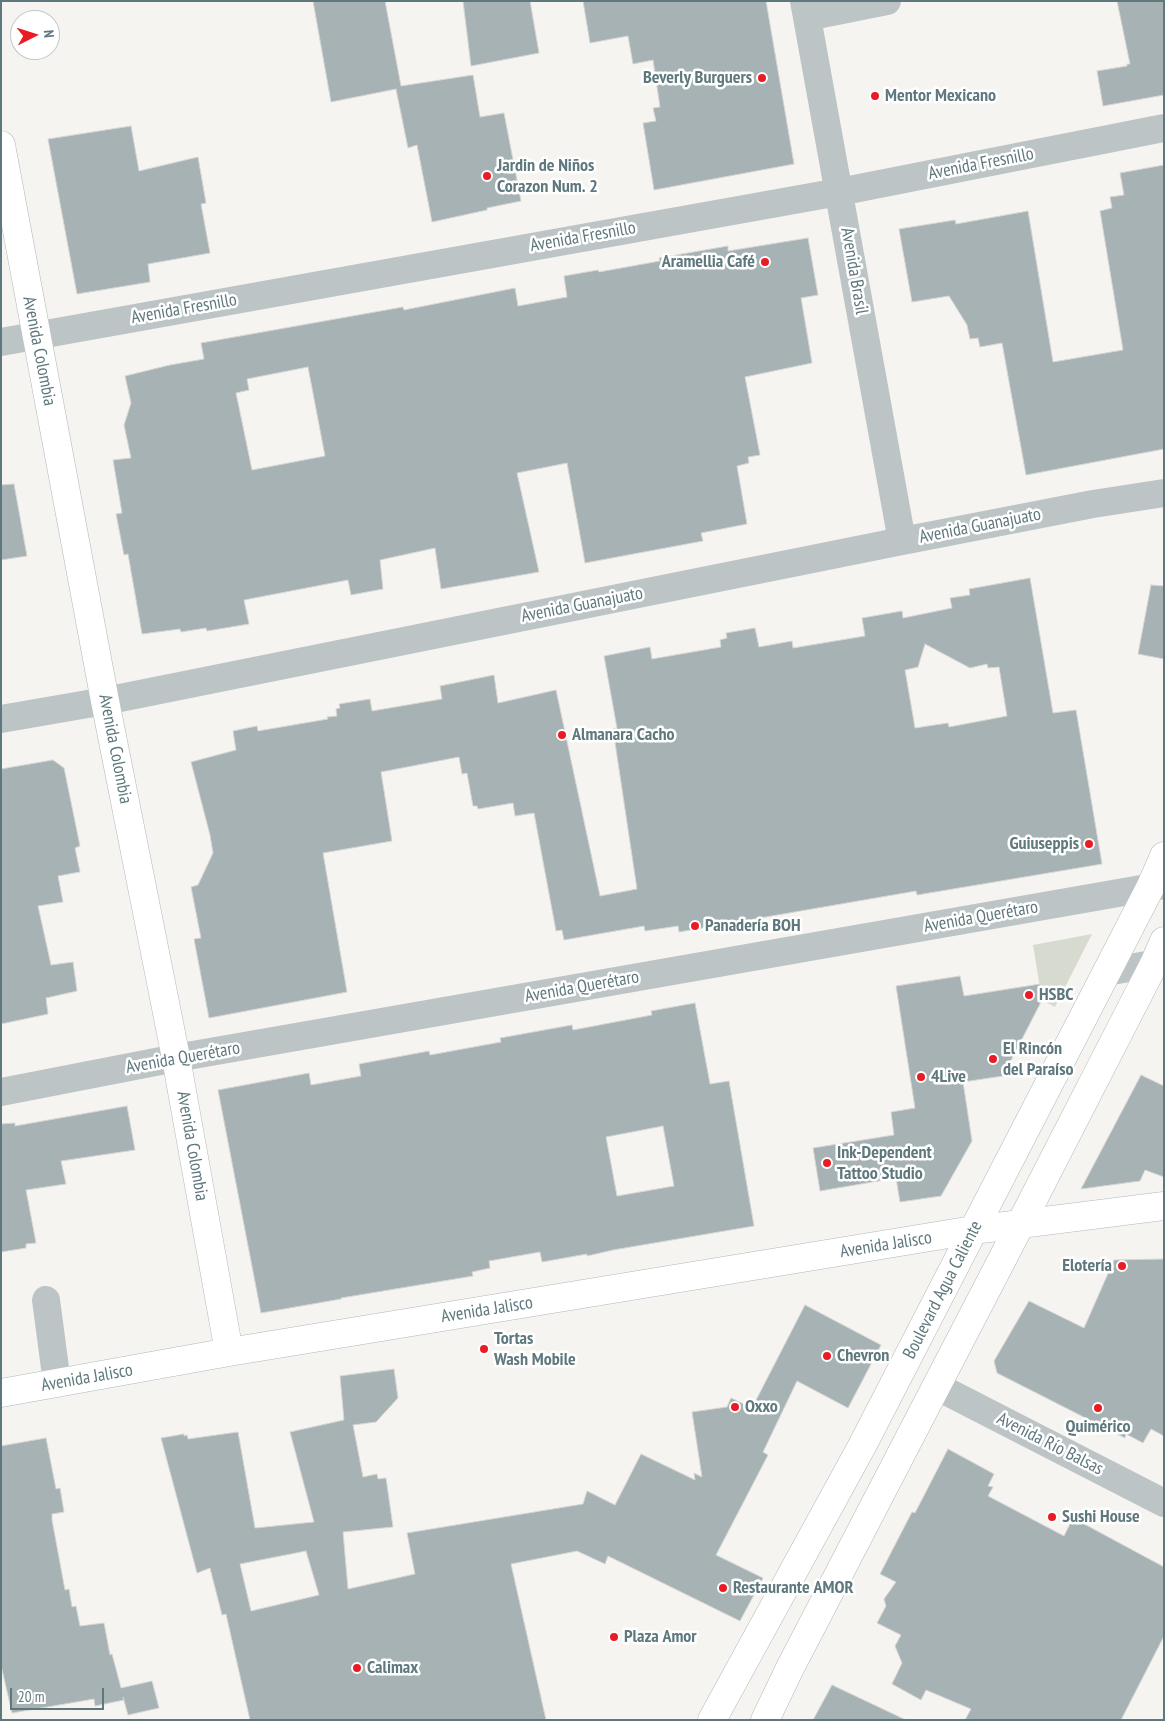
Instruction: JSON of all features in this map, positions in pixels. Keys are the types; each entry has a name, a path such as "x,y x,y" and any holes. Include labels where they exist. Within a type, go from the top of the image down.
{"main road":[{"name":"Avenida Colombia","path":"1,145 105,701 176,1058 229,1352"},
{"name":"Boulevard Agua Caliente","path":"712,1720 862,1446 1106,972 1157,887 1164,856"},
{"path":"765,1720 790,1668 1160,956"},
{"name":"Avenida Jalisco","path":"1,1393 229,1352 973,1230 1164,1206"}],"street":[{"path":"805,9 887,1"},
{"name":"Avenida Brasil","path":"805,9 840,192 902,541"},
{"name":"Avenida Fresnillo","path":"1,342 840,192 1164,128"},
{"name":"Avenida Guanajuato","path":"1,719 105,701 1093,504 1164,494"},
{"name":"Avenida Querétaro","path":"1,1092 176,1058 1157,887"},
{"path":"1106,972 1160,956"},
{"path":"46,1300 57,1384"},
{"name":"Avenida Río Balsas","path":"936,1386 1164,1502"}],"shaded area":[{"path":"1092,934 1055,1007 1042,1000 1033,945"}],"building":[{"path":"313,1 385,1 401,86 473,75 480,117 504,113 521,201 432,222 417,145 408,148 396,89 331,102"},
{"path":"463,1 530,1 539,53 471,66"},
{"path":"583,1 766,1 794,164 654,190 643,123 656,121 653,108 660,107 653,60 633,64 628,36 590,43"},
{"path":"1117,1 1164,1 1164,95 1103,106 1097,71 1130,64"},
{"path":"131,126 139,171 198,157 206,203 201,204 210,253 148,264 150,282 77,294 48,139"},
{"path":"1164,165 1164,449 1026,475 1002,343 980,347 978,338 970,339 967,325 949,296 912,302 899,229 955,220 956,224 1028,211 1053,362 1123,350 1100,211 1112,208 1110,197 1124,195 1120,173"},
{"path":"808,238 818,295 801,298 812,363 745,377 760,455 748,457 749,463 737,466 747,524 701,533 703,541 585,563 567,463 517,473 539,572 441,589 435,548 380,560 383,589 351,595 348,580 244,600 249,624 207,631 206,628 181,632 180,629 142,634 128,554 124,555 116,514 122,513 113,460 131,458 124,425 131,403 125,376 204,359 201,343 403,307 404,310 515,288 518,306 567,297 564,276 660,261 659,258 728,246 728,251","holes":["308,367 325,456 252,470 236,393 249,390 247,379"]},
{"path":"14,484 27,556 1,560 1,485"},
{"path":"1030,578 1053,713 1076,710 1102,864 917,895 916,891 679,932 678,926 645,931 644,926 564,940 562,930 556,931 534,813 515,816 513,803 478,809 477,806 473,806 467,773 462,774 459,757 381,772 392,841 323,853 347,992 209,1018 194,939 201,938 191,887 198,885 213,853 191,762 236,750 233,731 257,726 258,731 328,719 327,717 337,716 336,709 340,708 339,704 370,699 372,711 442,699 440,686 494,675 498,703 556,690 600,896 637,889 613,729 617,728 604,656 650,647 652,659 721,647 720,640 727,638 726,633 755,628 759,647 792,641 793,648 865,636 862,618 902,611 903,618 952,608 950,598 970,595 969,589","holes":["925,644 970,668 987,664 988,668 999,667 1007,716 949,727 948,723 915,728 905,670 918,667"]},
{"path":"1151,585 1164,586 1164,659 1138,654"},
{"path":"53,760 64,768 80,846 75,848 80,872 58,876 63,902 38,906 51,965 73,962 77,991 46,998 48,1014 1,1024 1,769"},
{"path":"960,976 964,996 1040,984 1042,1000 1003,1076 963,1082 972,1141 941,1196 900,1202 896,1178 820,1191 813,1148 894,1135 891,1112 915,1108 896,986"},
{"path":"695,1003 710,1084 729,1081 754,1226 587,1256 587,1254 542,1262 540,1252 489,1261 490,1268 472,1272 473,1276 261,1313 218,1090 309,1073 311,1085 361,1076 359,1064 429,1051 430,1055 501,1042 500,1038 572,1025 573,1030 652,1015 651,1011","holes":["663,1126 674,1186 617,1196 606,1137"]},
{"path":"1141,1075 1164,1086 1164,1177 1145,1170 1140,1181 1081,1189"},
{"path":"127,1106 135,1150 61,1161 66,1184 26,1190 36,1243 26,1244 26,1248 1,1252 1,1124 15,1123 15,1126"},
{"path":"1164,1259 1164,1436 1151,1429 1143,1443 1126,1434 1125,1438 997,1373 994,1361 1029,1301 1084,1328 1114,1260"},
{"path":"805,1305 881,1345 848,1408 797,1381 763,1452 768,1455 716,1555 763,1578 740,1621 608,1556 605,1564 577,1551 511,1564 546,1720 250,1720 226,1614 222,1615 210,1568 197,1573 161,1438 184,1434 184,1436 187,1435 188,1439 238,1432 255,1528 314,1522 290,1432 344,1420 340,1376 394,1369 398,1398 376,1422 353,1425 363,1477 377,1474 378,1479 386,1478 393,1527 343,1532 348,1589 415,1574 407,1533 583,1504 587,1491 615,1505 641,1454 695,1480 694,1473 702,1477 692,1412 727,1407 731,1398 752,1408","holes":["306,1551 319,1595 251,1611 240,1564"]},
{"path":"46,1438 56,1489 60,1488 64,1512 52,1514 52,1520 65,1590 69,1589 72,1607 76,1606 80,1626 104,1623 110,1655 112,1654 121,1688 152,1681 159,1708 128,1715 124,1700 95,1706 94,1699 12,1713 1,1665 1,1446"},
{"path":"948,1449 994,1474 988,1486 993,1487 988,1496 1064,1536 1073,1518 1164,1567 1164,1636 1121,1720 965,1720 971,1709 926,1690 921,1700 892,1684 902,1663 895,1646 901,1635 877,1623 886,1606 884,1599 896,1582 880,1574 912,1512 915,1513"},
{"path":"832,1685 906,1720 813,1720"}],"place":[{"name":"Beverly Burguers","path":"762,78"},
{"name":"Mentor Mexicano","path":"875,96"},
{"name":"Jardin de Niños Corazon Num. 2","path":"487,176"},
{"name":"Aramellia Café","path":"765,262"},
{"name":"Almanara Cacho","path":"562,735"},
{"name":"Guiuseppis","path":"1089,844"},
{"name":"Panadería BOH","path":"695,926"},
{"name":"HSBC","path":"1029,995"},
{"name":"El Rincón del Paraíso","path":"993,1059"},
{"name":"4Live","path":"921,1077"},
{"name":"Ink-Dependent Tattoo Studio","path":"827,1163"},
{"name":"Elotería","path":"1122,1266"},
{"name":"Tortas Wash Mobile","path":"484,1349"},
{"name":"Chevron","path":"827,1356"},
{"name":"Oxxo","path":"735,1407"},
{"name":"Quimérico","path":"1098,1408"},
{"name":"Sushi House","path":"1052,1517"},
{"name":"Restaurante AMOR","path":"723,1588"},
{"name":"Plaza Amor","path":"614,1637"},
{"name":"Calimax","path":"357,1668"}]}
